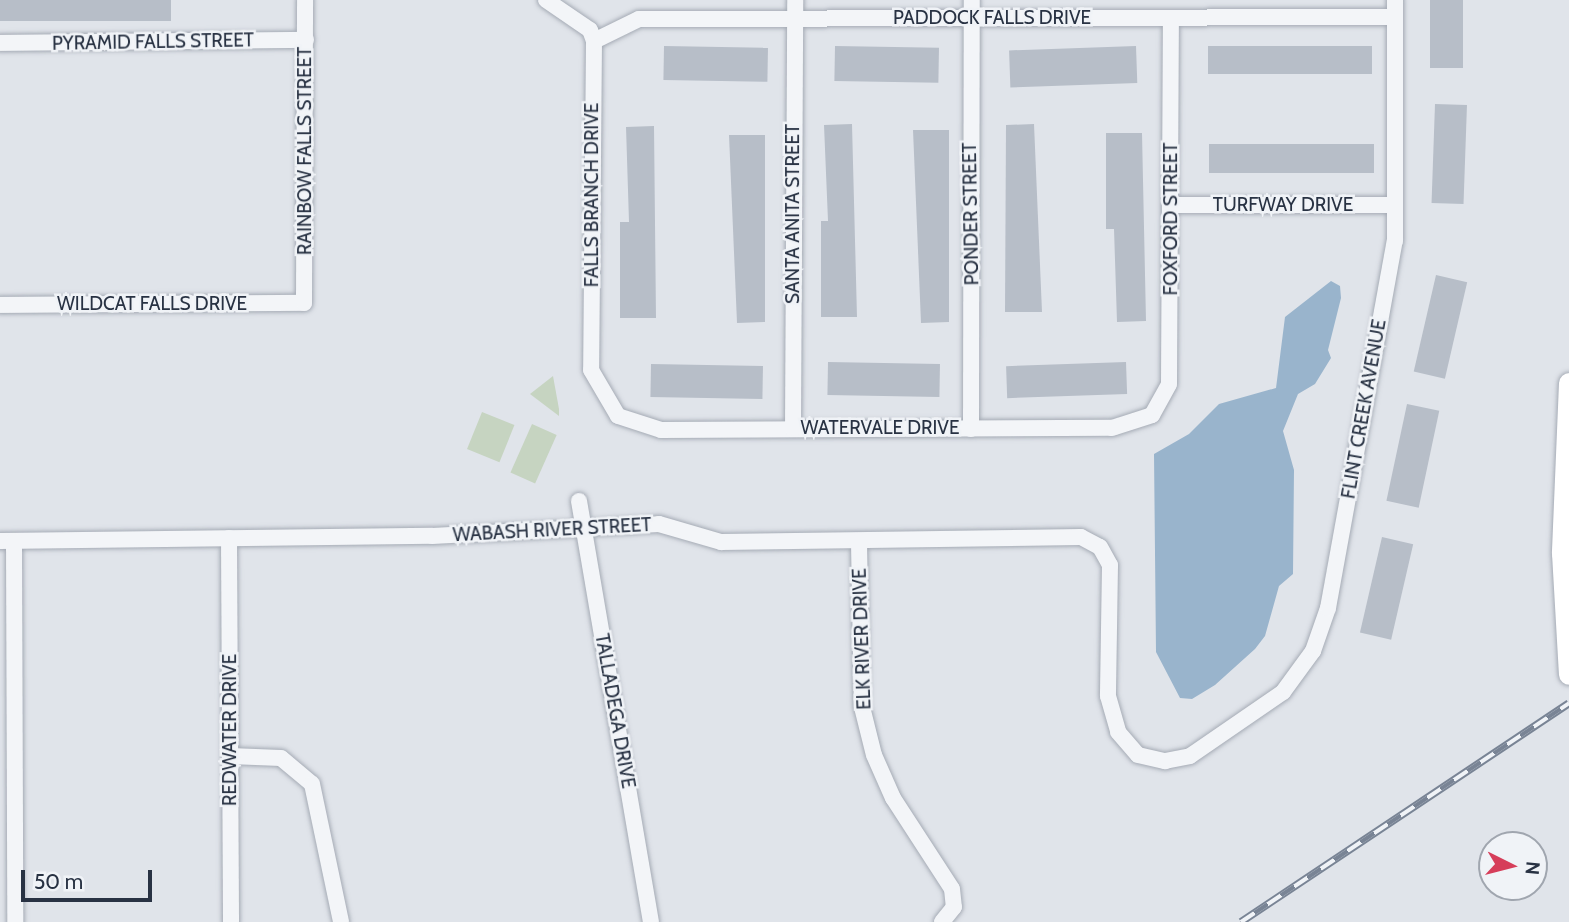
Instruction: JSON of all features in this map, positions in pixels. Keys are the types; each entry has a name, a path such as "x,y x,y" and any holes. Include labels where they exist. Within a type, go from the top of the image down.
{"main road":[{"path":"1569,383 1563,588 1569,674"}],"street":[{"name":"RAINBOW FALLS STREET","path":"304,303 305,0"},
{"path":"546,0 590,30 594,41"},
{"name":"SANTA ANITA STREET","path":"793,428 795,0"},
{"name":"PONDER STREET","path":"971,429 972,0"},
{"name":"FLINT CREEK AVENUE","path":"1100,547 1114,586 1108,696 1118,732 1138,755 1165,761 1190,756 1283,692 1313,651 1328,608 1395,241 1395,0"},
{"name":"PADDOCK FALLS DRIVE","path":"594,41 639,19 1395,17"},
{"name":"FOXFORD STREET","path":"1152,415 1169,384 1171,18"},
{"name":"PYRAMID FALLS STREET","path":"0,43 306,40"},
{"name":"FALLS BRANCH DRIVE","path":"594,41 591,370 611,409"},
{"name":"TURFWAY DRIVE","path":"1171,205 1395,205"},
{"name":"WILDCAT FALLS DRIVE","path":"0,305 304,303"},
{"name":"WATERVALE DRIVE","path":"611,409 636,425 661,430 1112,428 1152,415"},
{"name":"TALLADEGA DRIVE","path":"579,501 651,922"},
{"name":"WABASH RIVER STREET","path":"7,541 432,536 583,524 659,524 721,542 1081,537 1100,547"},
{"name":"REDWATER DRIVE","path":"229,538 231,922"},
{"path":"7,541 15,922"},
{"name":"ELK RIVER DRIVE","path":"859,541 862,706 873,755 893,798 952,889 954,907 943,922"},
{"path":"230,757 281,758 313,784 341,922"}],"green space":[{"path":"553,376 559,409 559,416 530,394"},
{"path":"482,412 514,425 499,462 467,449"},
{"path":"532,424 557,435 535,483 510,472"}],"water":[{"path":"1331,281 1340,286 1341,298 1328,350 1331,358 1315,384 1298,394 1283,431 1294,470 1293,574 1279,586 1265,636 1255,649 1215,685 1192,699 1180,698 1156,652 1154,454 1189,434 1219,404 1276,388 1285,317"}],"building":[{"path":"0,0 171,0 171,21 0,21"},
{"path":"1430,0 1463,0 1463,68 1430,68"},
{"path":"664,46 768,48 767,82 663,80"},
{"path":"835,46 939,48 938,83 834,81"},
{"path":"1136,46 1137,83 1010,87 1009,50"},
{"path":"1208,46 1372,46 1372,74 1208,74"},
{"path":"1435,104 1467,105 1464,204 1432,203"},
{"path":"852,124 857,317 821,317 821,221 828,221 824,125"},
{"path":"1034,124 1042,312 1005,312 1006,125"},
{"path":"654,126 656,318 620,318 620,222 629,222 626,127"},
{"path":"913,130 949,130 949,322 921,323"},
{"path":"1106,133 1142,133 1146,321 1117,322 1114,229 1106,229"},
{"path":"729,135 765,135 765,322 737,323"},
{"path":"1209,144 1374,144 1374,173 1209,173"},
{"path":"1436,275 1467,282 1445,379 1414,371"},
{"path":"828,362 940,364 939,397 827,395"},
{"path":"1126,362 1127,394 1007,398 1006,366"},
{"path":"651,364 763,366 762,399 650,397"},
{"path":"1407,404 1439,411 1419,508 1386,501"},
{"path":"1382,537 1413,544 1391,640 1360,632"}],"railway":[{"path":"1241,922 1569,703"}]}
